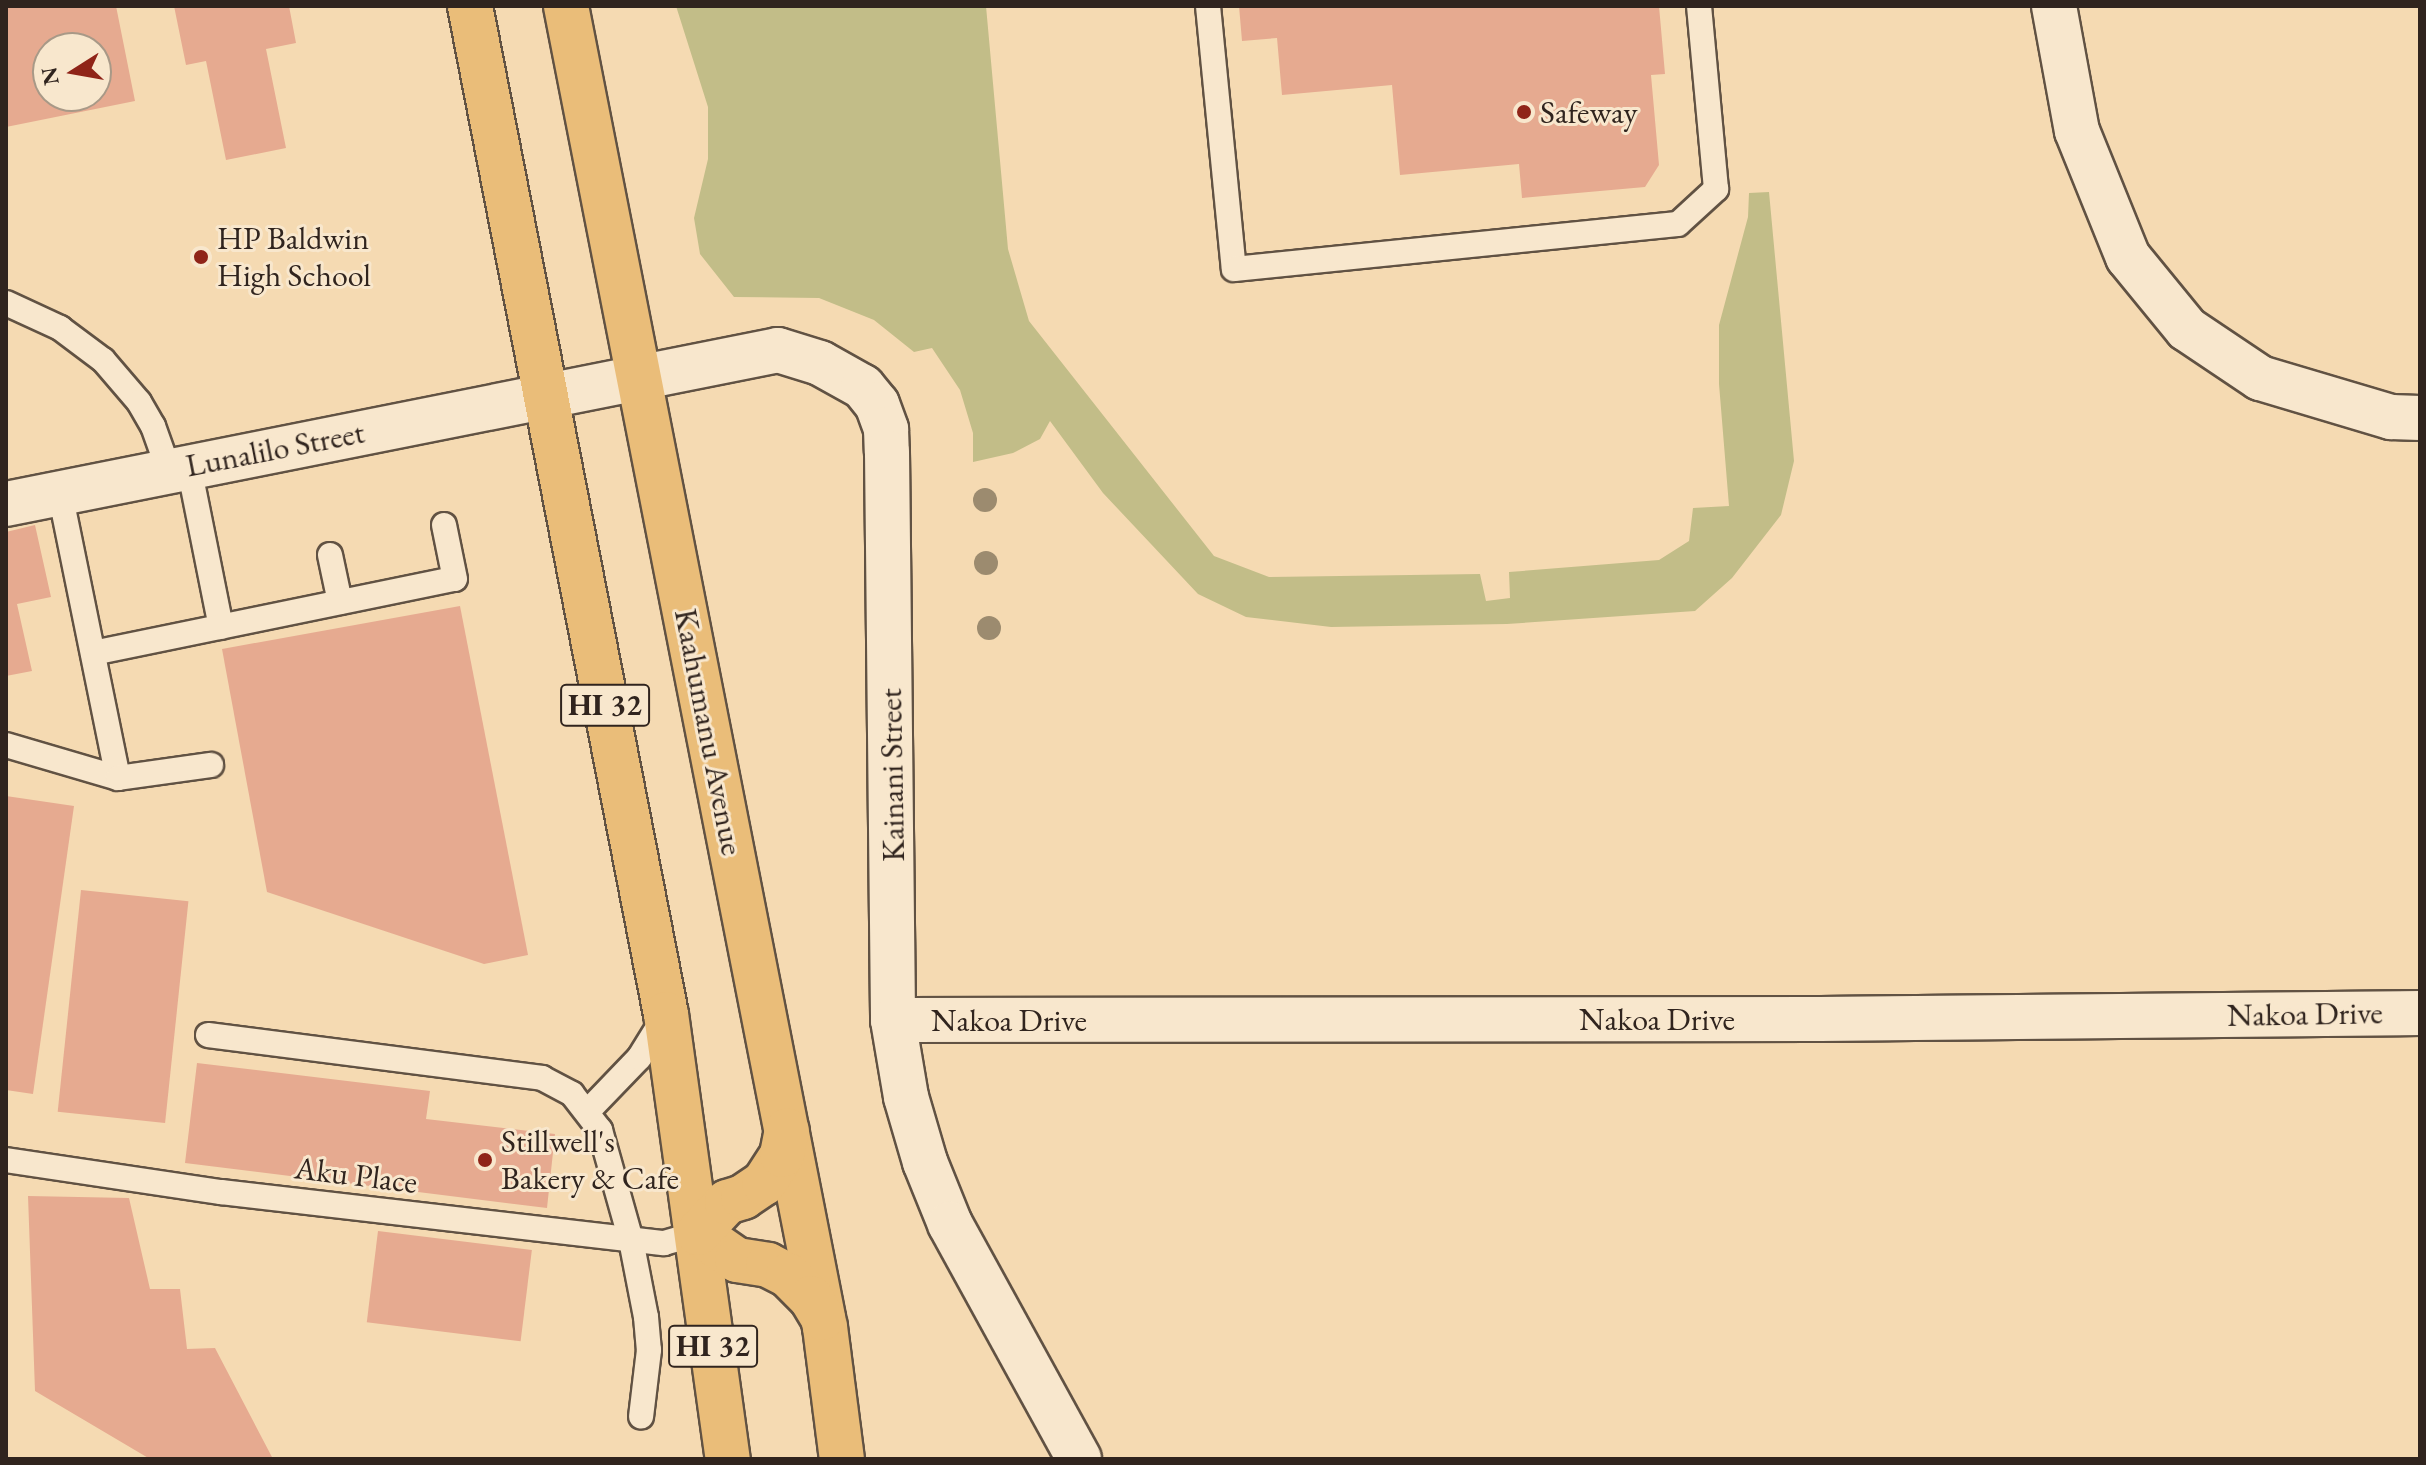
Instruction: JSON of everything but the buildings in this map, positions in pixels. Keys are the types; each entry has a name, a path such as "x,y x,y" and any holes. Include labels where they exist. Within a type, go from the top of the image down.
{"main road":[{"name":"HI 32","path":"470,6 666,1014 728,1459"},
{"name":"Kaahumanu Avenue","path":"566,6 825,1327 842,1459"},
{"path":"787,1130 782,1155 764,1183 751,1193 727,1202 698,1233 737,1260 768,1265 797,1281 817,1306 825,1327"}],"street":[{"path":"2054,6 2077,131 2128,257 2187,329 2260,378 2391,417 2420,418"},
{"name":"Kainani Street","path":"545,395 778,350 799,354 843,374 863,387 877,404 886,429 888,480 893,1020 910,1110 925,1162 950,1224 1079,1459"},
{"name":"Lunalilo Street","path":"6,504 545,395"},
{"name":"Nakoa Drive","path":"893,1020 1820,1019 2420,1013"}],"lane":[{"path":"1208,6 1234,269 1678,224 1716,189 1699,6"},
{"path":"6,303 60,328 103,360 139,402 179,469 221,627"},
{"path":"60,493 118,778"},
{"path":"93,653 455,579 444,525"},
{"path":"330,555 340,602"},
{"path":"6,745 118,778 211,765"},
{"path":"588,1111 639,1058 666,1014"},
{"path":"208,1035 542,1078 572,1094 588,1111 604,1140 631,1240 649,1350 641,1417"},
{"name":"Aku Place","path":"6,1160 221,1192 631,1240 664,1243 698,1233"}],"shaded area":[{"path":"676,6 986,6 1008,249 1029,321 1214,556 1269,577 1480,574 1486,601 1510,598 1509,572 1659,560 1689,541 1693,508 1729,506 1719,384 1719,325 1748,217 1749,193 1769,192 1794,461 1781,515 1732,578 1695,611 1507,624 1331,627 1246,617 1198,594 1103,493 1050,421 1040,439 1013,453 973,462 973,433 960,390 932,348 914,352 874,320 819,298 734,297 700,254 694,218 708,159 708,107"}],"place":[{"name":"Safeway","path":"1524,112"},
{"name":"HP Baldwin High School","path":"201,257"},
{"name":"Stillwell's Bakery & Cafe","path":"485,1160"}]}
